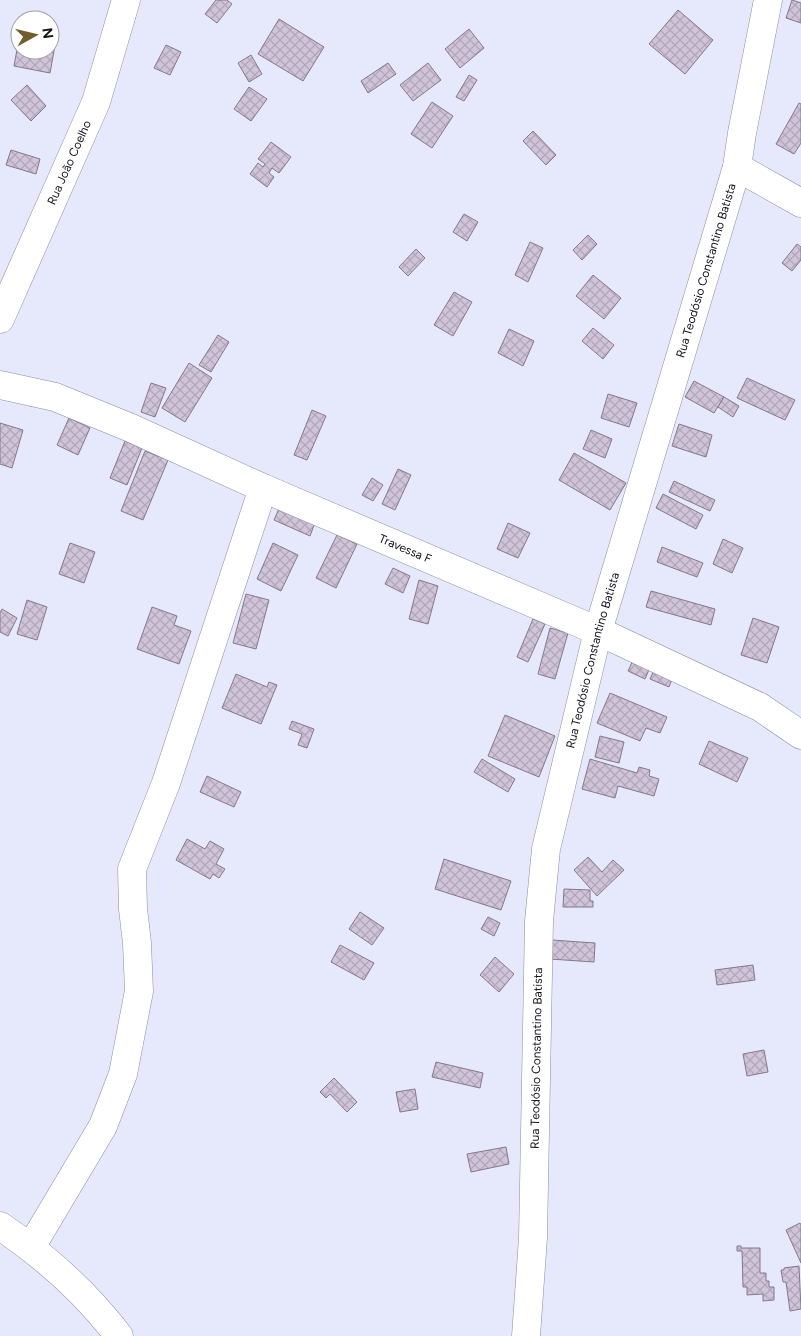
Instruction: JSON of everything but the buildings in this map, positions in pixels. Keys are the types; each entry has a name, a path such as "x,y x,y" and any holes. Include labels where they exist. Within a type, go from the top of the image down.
{"street":[{"name":"Rua João Coelho","path":"0,319 96,102 126,0"},
{"name":"Rua Teodósio Constantino Batista","path":"526,1336 533,1238 538,921 546,849 598,631 737,167 768,0"},
{"path":"737,167 801,203"},
{"name":"Travessa F","path":"0,384 55,397 131,428 263,488 598,631 760,707 801,735"},
{"path":"31,1247 103,1126 124,1074 139,992 132,869 166,783 263,488"},
{"path":"0,1226 31,1247 72,1284 105,1317 119,1336"}]}
